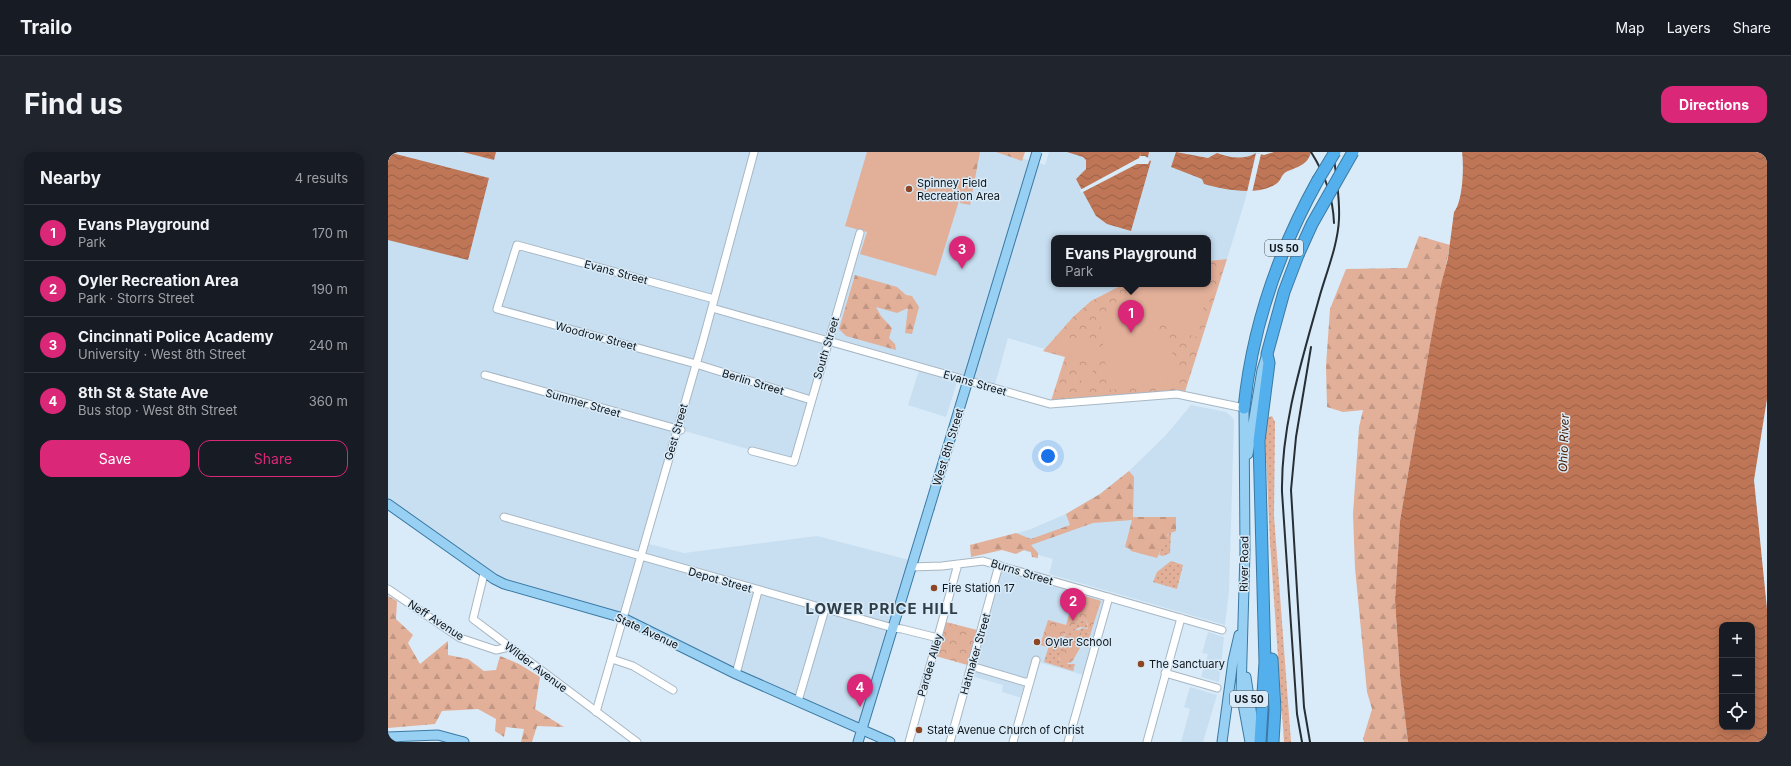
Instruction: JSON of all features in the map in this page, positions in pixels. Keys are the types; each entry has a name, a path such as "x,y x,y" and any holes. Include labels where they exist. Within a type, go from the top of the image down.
{"highway":[{"name":"US 50","path":"1244,408 1250,368 1260,321 1287,241 1301,210 1334,152"},
{"name":"US 50","path":"1265,370 1267,354 1284,292 1298,255 1312,224 1353,152"},
{"path":"1265,370 1259,441 1264,567 1262,581 1273,742"},
{"path":"1260,742 1269,687"}],"main road":[{"name":"West 8th Street","path":"858,742 1037,152"},
{"name":"River Road","path":"1245,474 1265,370"},
{"name":"River Road","path":"1244,408 1243,427 1245,474 1243,655 1241,693 1250,742"},
{"name":"State Avenue","path":"388,504 484,574 504,584 623,618 736,674 890,742"},
{"path":"1222,742 1243,614"},
{"name":"River Road","path":"1243,655 1256,742"},
{"path":"388,737 438,735 464,742"}],"street":[{"name":"Gest Street","path":"596,712 679,430 754,152"},
{"name":"South Street","path":"752,451 794,462 860,233"},
{"name":"Evans Street","path":"497,309 517,245 714,299"},
{"name":"Evans Street","path":"712,308 1050,404 1176,394 1244,408"},
{"name":"Woodrow Street","path":"497,309 696,364"},
{"name":"Berlin Street","path":"696,364 811,400"},
{"name":"Summer Street","path":"485,375 679,430"},
{"name":"Depot Street","path":"504,516 758,591 893,628 938,638"},
{"name":"Burns Street","path":"912,564 958,564 983,561 1222,630"},
{"name":"Pardee Alley","path":"909,742 958,564"},
{"name":"Hatmaker Street","path":"950,742 999,565"},
{"name":"Wilder Avenue","path":"484,574 473,619 637,742"},
{"name":"Neff Avenue","path":"388,589 460,638 496,650 509,647"},
{"path":"736,674 758,591"},
{"path":"1068,742 1109,598"},
{"path":"798,701 825,609"},
{"path":"1147,742 1181,618"},
{"path":"612,659 632,666 673,690"},
{"path":"1013,742 1036,660"},
{"path":"971,666 1025,682 1030,682"},
{"path":"1165,673 1216,688"}],"shaded area":[{"path":"388,152 1001,152 1045,165 1049,152 1257,152 1246,197 1227,259 1211,261 1211,235 1051,235 1051,287 1118,287 1091,301 1073,317 1045,349 1008,338 994,388 958,379 946,417 908,405 920,367 828,342 794,462 681,430 645,543 684,553 817,536 913,561 862,730 623,618 504,584 388,504"},
{"path":"1191,405 1226,412 1234,421 1229,591 1225,625 1049,574 1053,559 990,541 1031,529 1066,514 1100,494 1129,471 1166,435"},
{"name":"Oyler School","path":"999,565 1109,597 1087,676 1038,662 1025,699 1002,692 1003,685 968,675"},
{"path":"1208,632 1224,637 1219,682 1201,677 1208,654 1202,653"},
{"path":"1190,687 1217,695 1203,742 1181,742 1190,709 1184,707"}],"green space":[{"name":"Spinney Field Recreation Area","path":"867,152 974,152 936,276 860,254 867,232 845,226"},
{"path":"969,152 980,152 970,205 960,203"},
{"path":"996,152 1025,152 1022,161"},
{"path":"1419,236 1450,245 1430,344 1400,521 1395,600 1400,676 1408,742 1364,742 1363,739 1372,709 1367,692 1355,568 1353,514 1359,427 1363,410 1343,412 1327,407 1326,366 1330,309 1346,269 1407,268"},
{"path":"1227,259 1184,395 1050,404 1065,357 1043,351 1073,317 1091,301 1118,287 1211,287 1211,261"},
{"path":"855,275 897,287 906,295 912,296 919,307 912,334 905,333 908,308 897,313 876,307 881,316 892,328 889,338 895,344 896,350 846,336 839,329"},
{"path":"1140,287 1208,287 1197,337 1179,331 1164,320 1157,327 1166,338 1169,345 1174,359 1178,381 1111,390 1108,386 1100,318 1110,316 1109,314"},
{"path":"1059,336 1090,345 1089,348 1099,350 1095,363 1055,351"},
{"path":"1090,368 1093,369 1091,379 1083,385 1081,382 1083,372"},
{"path":"1272,416 1275,422 1274,516 1291,742 1284,742 1270,543 1265,433 1266,418"},
{"path":"1129,471 1134,477 1133,517 1176,517 1176,531 1168,534 1157,558 1131,551 1125,547 1132,520 1093,523 1031,545 1038,553 1038,558 1032,557 1031,552 1024,550 1016,554 1002,550 971,557 970,545 1016,533 1031,539 1070,525 1066,514 1100,494"},
{"path":"1171,531 1170,553 1163,556 1159,555 1163,542"},
{"path":"1171,561 1183,565 1177,589 1153,582 1157,572"},
{"path":"1079,594 1101,601 1091,632 1088,633 1086,619 1081,620 1066,632 1058,644 1050,642 1048,647 1040,645 1048,620 1066,625 1071,608 1076,608"},
{"path":"388,596 397,601 396,619 413,635 408,643 420,664 448,641 448,655 468,659 484,671 496,670 500,656 519,664 540,677 535,709 564,727 537,726 532,742 521,742 524,729 506,727 504,737 495,731 496,719 478,709 442,711 435,724 388,728"},
{"path":"1081,600 1097,604 1093,617 1078,612"},
{"path":"1086,619 1088,628 1080,627 1072,632 1070,638 1067,639 1064,637 1073,625"},
{"path":"942,621 981,631 971,666 932,655"},
{"path":"1082,628 1088,629 1088,633 1091,632 1087,648 1081,645 1082,636 1079,630"},
{"path":"1075,630 1079,630 1082,634 1080,648 1072,662 1065,664 1060,660 1059,654 1069,644 1071,633"},
{"path":"1050,642 1059,642 1064,646 1065,648 1059,659 1068,664 1075,664 1073,671 1044,662"}],"water":[{"path":"388,152 489,178 468,260 388,240"},
{"path":"463,152 496,152 494,160"},
{"path":"1067,152 1149,152 1148,157 1146,158 1151,161 1131,231 1107,224 1096,216 1076,179 1086,169 1086,160 1083,157"},
{"path":"1176,152 1208,158 1217,153 1237,158 1247,157 1256,153 1264,155 1274,152 1311,152 1305,163 1286,172 1276,184 1260,190 1241,191 1204,184 1202,179 1171,167"},
{"name":"Ohio River","path":"1462,152 1767,152 1767,399 1754,480 1767,609 1767,742 1408,742 1400,676 1395,600 1400,521 1430,344 1441,285 1448,258 1454,212 1461,192 1463,174"}],"pier":[{"path":"1141,152 1140,156 1145,156 1150,160 1148,164 1137,164 1081,193 1080,190 1139,158"},
{"path":"1256,153 1261,154 1252,193 1247,192"}],"railway":[{"path":"1311,152 1324,178 1330,195 1334,223"},
{"path":"1302,742 1297,714 1282,492 1283,467 1285,442 1294,393 1306,344 1334,248 1338,228 1338,186 1333,152"},
{"path":"1310,742 1304,707 1291,490 1296,437 1311,347"}],"place":[{"name":"Spinney Field Recreation Area","path":"909,189"},
{"name":"Cincinnati Police Academy","path":"962,269"},
{"name":"Evans Playground","path":"1131,333"},
{"name":"Fire Station 17","path":"934,588"},
{"name":"Oyler Recreation Area","path":"1073,621"},
{"name":"Oyler School","path":"1037,642"},
{"name":"The Sanctuary","path":"1141,664"},
{"name":"8th St & State Ave","path":"860,707"},
{"name":"State Avenue Church of Christ","path":"919,730"}],"district":[{"name":"LOWER PRICE HILL","path":"882,609"}]}
